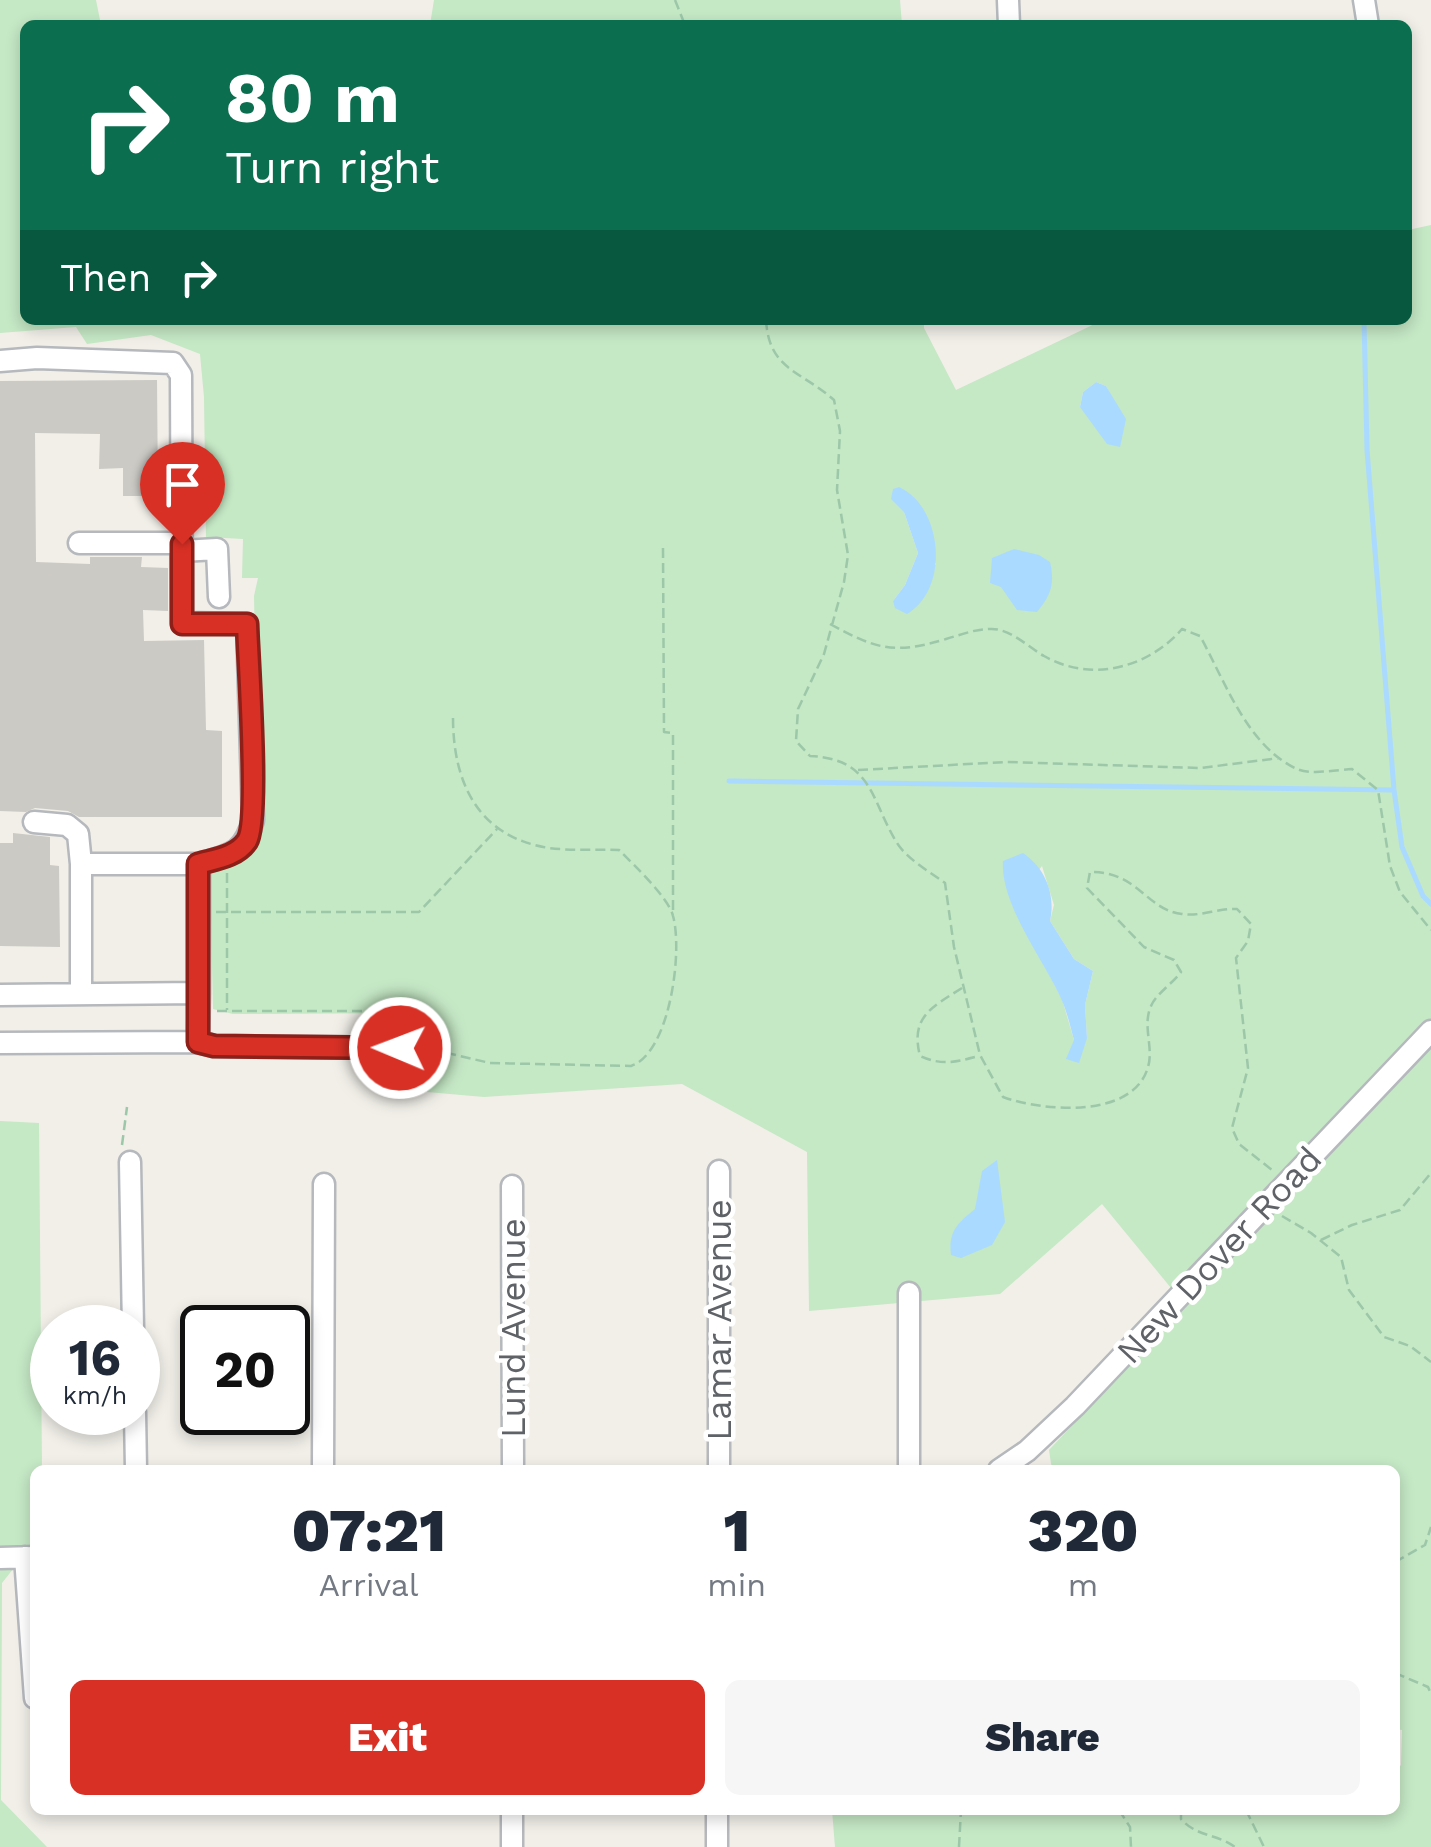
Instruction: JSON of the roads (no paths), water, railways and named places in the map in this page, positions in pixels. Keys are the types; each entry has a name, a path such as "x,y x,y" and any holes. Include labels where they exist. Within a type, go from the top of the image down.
{"street":[{"path":"0,361 173,363 181,375 182,624 247,624 253,820 248,839 235,853 198,864 81,864"},
{"path":"79,543 217,549 219,597"},
{"path":"34,822 68,825 78,834 81,994"},
{"path":"198,864 198,1042"},
{"path":"0,994 199,993"},
{"name":"New Dover Road","path":"1006,1465 1076,1406 1431,1031"},
{"path":"0,1043 408,1047"},
{"path":"126,1153 132,1305"},
{"name":"Lamar Avenue","path":"718,1171 719,1465"},
{"path":"324,1184 324,1465"},
{"name":"Lund Avenue","path":"512,1186 514,1465"},
{"path":"909,1293 909,1465"},
{"path":"135,1435 136,1465"},
{"path":"0,1558 30,1557"},
{"path":"512,1815 512,1847"},
{"path":"716,1847 717,1815"}],"water":[{"path":"1096,382 1106,386 1126,419 1120,447 1107,444 1080,407 1083,392"},
{"path":"899,487 914,497 925,512 936,549 930,586 921,602 907,614 895,608 893,601 905,585 918,553 904,512 891,499 893,489"},
{"path":"1014,549 1050,562 1051,589 1037,612 1017,610 1001,587 990,583 992,558"},
{"path":"1023,853 1047,883 1050,921 1074,959 1093,971 1085,1005 1087,1038 1079,1063 1066,1059 1074,1040 1066,1011 1008,894 1003,861"},
{"path":"997,1160 1005,1222 992,1245 961,1258 951,1255 956,1228 975,1209 982,1171"}],"waterway":[{"path":"1364,325 1367,450 1394,790 1402,847 1423,896 1431,904"},
{"path":"729,781 1394,790"}]}
